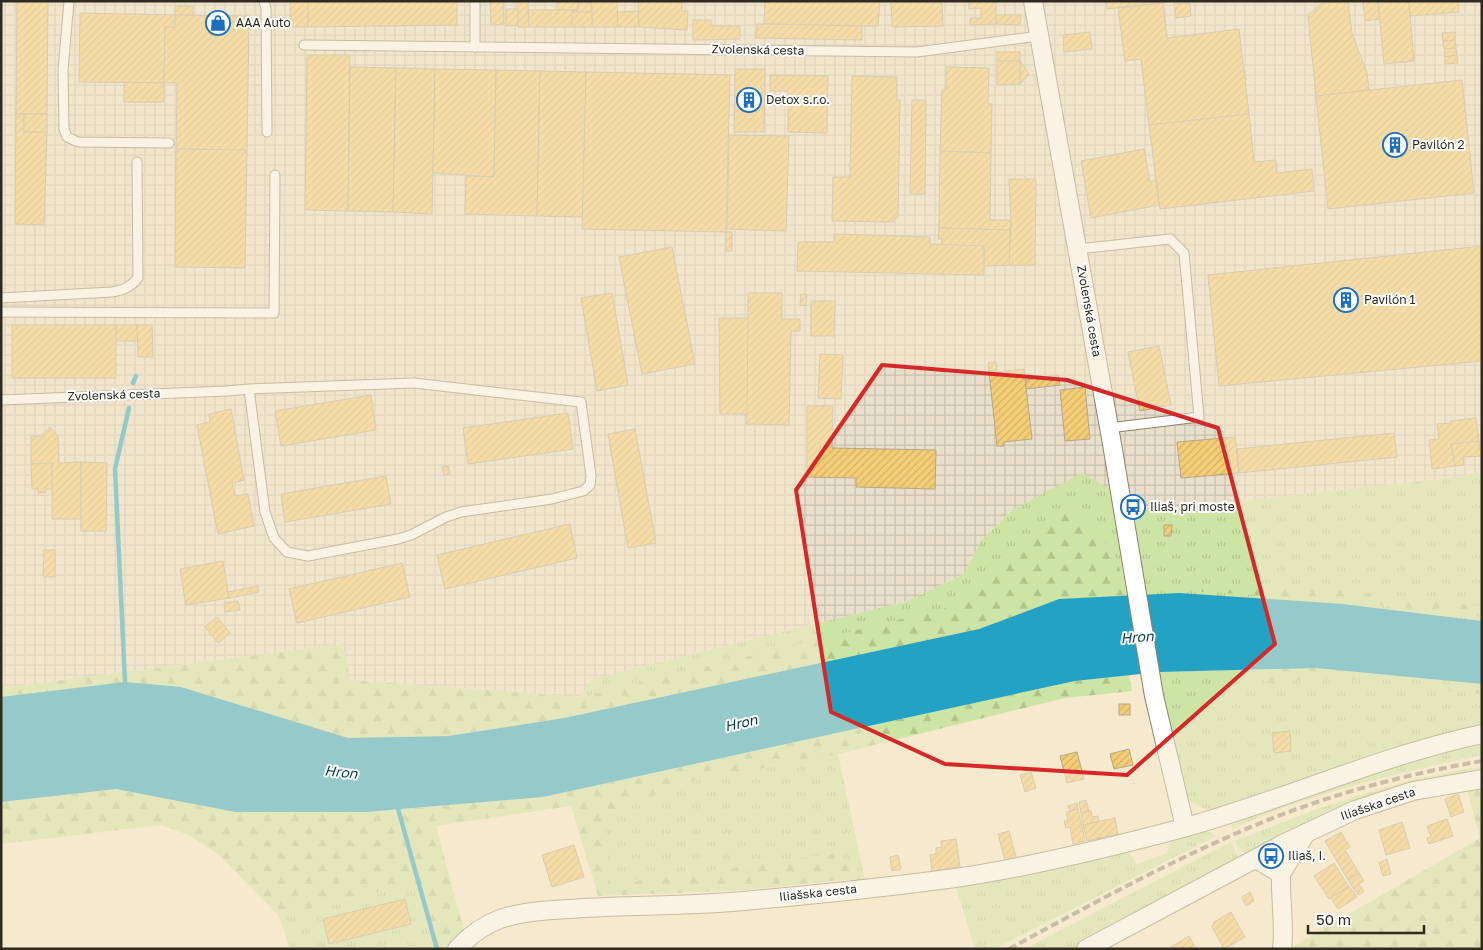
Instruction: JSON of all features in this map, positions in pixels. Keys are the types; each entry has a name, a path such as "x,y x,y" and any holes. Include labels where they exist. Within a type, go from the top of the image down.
{"street":[{"name":"Zvolenská cesta","path":"1033,1 1109,428 1154,696 1184,827"},
{"name":"Iliašska cesta","path":"456,949 487,925 500,919 531,912 597,907 752,901 955,878 1046,861 1238,812 1399,756 1482,734"},
{"name":"Iliašska cesta","path":"1086,949 1306,833 1355,810 1413,791 1482,779"},
{"path":"1282,949 1284,932 1280,892 1281,874 1306,833"},
{"path":"1256,859 1281,874"}],"lane":[{"path":"70,1 63,70 64,129 67,137 78,142 169,143"},
{"path":"264,1 266,9 267,132"},
{"path":"475,1 475,47"},
{"name":"Zvolenská cesta","path":"304,45 917,52 1040,36"},
{"path":"1,298 112,292 124,290 132,285 138,278 137,162"},
{"path":"1,312 274,313 275,175"},
{"path":"1078,250 1170,239 1184,253 1199,417 1109,428"},
{"name":"Zvolenská cesta","path":"1,400 414,383 582,402 591,476 590,485 583,491 552,499 461,512 446,517 411,536 398,539 308,556 287,552 274,538 266,512 249,390"}],"highlighted area":[{"path":"882,365 1067,380 1218,428 1275,644 1127,775 945,764 831,712 796,490"}],"shaded area":[{"path":"1,1 1482,1 1482,472 1458,477 1149,511 1082,474 1012,510 981,541 964,574 908,601 592,679 580,697 351,680 342,644 1,688"}],"green space":[{"path":"1482,472 1482,621 1343,604 1059,599 979,629 580,697 592,679 908,601 964,574 981,541 1012,510 1082,473 1149,511 1458,477"},
{"path":"1069,508 1114,552 1128,595 1059,599 979,629 564,718 448,736 348,739 181,687 1,697 1,688 342,644 351,680 581,697 943,609 1029,538"},
{"path":"1196,583 1345,591 1482,606 1482,617 1343,601 1191,591"},
{"path":"1284,666 1362,670 1380,682 1318,677 1275,684 1255,678"},
{"path":"1316,668 1482,684 1482,728 1224,809 1205,809 1189,801 1182,787 1157,672"},
{"path":"1129,675 1132,691 1065,698 838,754 694,781 604,813 610,884 834,854 865,880 841,880 747,890 598,896 571,806 436,826 464,930 448,949 435,949 414,883 279,916 219,855 191,836 161,825 1,844 1,802 116,789 235,812 366,812 543,797 1075,681"},
{"path":"1438,684 1482,688 1482,694 1430,689"},
{"path":"1482,741 1482,755 1342,789 1297,803 1233,828 1230,823 1319,788"},
{"path":"838,754 865,880 834,854 609,884 604,813 694,781"},
{"path":"1482,767 1482,773 1247,856 1234,841 1356,796 1418,779"},
{"path":"1482,787 1482,949 1293,949 1294,946 1480,838 1467,790"},
{"path":"1207,831 1216,836 994,949 975,949 955,884 1126,849 1137,864 1167,853 1170,841"},
{"path":"1231,842 1239,860 1076,949 1024,949"},
{"path":"414,883 435,949 290,949 279,916"}],"water":[{"name":"Hron","path":"1179,593 1343,604 1482,621 1482,684 1316,668 1159,672 1075,681 543,797 366,812 235,812 116,789 1,802 1,697 125,682 181,687 348,738 448,736 564,718 979,629 1059,599"}],"building":[{"path":"17,1 48,1 47,114 16,114"},
{"path":"290,1 308,1 308,27 290,27"},
{"path":"308,1 457,1 457,25 308,27"},
{"path":"490,1 503,1 504,24 491,25"},
{"path":"517,1 528,1 529,27 518,27"},
{"path":"557,1 578,1 578,10 557,10"},
{"path":"591,1 617,1 618,27 592,27"},
{"path":"638,1 682,1 682,11 688,11 687,30 639,27"},
{"path":"765,1 880,1 878,26 764,24"},
{"path":"891,1 942,1 943,26 892,27"},
{"path":"969,1 996,1 996,24 970,25 970,18 981,18 981,8 969,9"},
{"path":"1106,1 1175,1 1107,9"},
{"path":"1348,1 1352,34 1367,73 1369,90 1316,96 1308,15 1322,3"},
{"path":"1363,1 1378,1 1380,19 1365,21"},
{"path":"1378,1 1409,1 1414,61 1384,64"},
{"path":"1409,1 1458,1 1459,12 1410,16"},
{"path":"578,3 591,3 592,12 572,12 572,27 529,27 528,10 578,10"},
{"path":"1163,3 1167,38 1239,29 1244,72 1247,79 1245,79 1249,114 1149,125 1141,59 1125,61 1118,8"},
{"path":"1190,3 1191,16 1176,18 1174,4"},
{"path":"175,6 193,6 193,15 175,15"},
{"path":"506,9 518,9 518,25 506,26"},
{"path":"638,11 639,27 618,27 617,12"},
{"path":"572,12 592,12 592,27 572,27"},
{"path":"80,13 175,15 175,27 165,27 164,83 79,82"},
{"path":"175,15 249,16 247,150 176,149 177,83 164,83 165,27 175,27"},
{"path":"996,15 1021,15 1020,25 996,24"},
{"path":"693,20 711,20 711,26 740,26 740,39 693,40"},
{"path":"757,24 862,26 862,40 756,38"},
{"path":"1090,32 1092,49 1064,52 1063,35"},
{"path":"1455,32 1455,40 1443,41 1442,33"},
{"path":"1455,40 1456,48 1444,49 1443,41"},
{"path":"1456,48 1457,55 1445,57 1444,49"},
{"path":"997,52 1020,52 1020,61 997,61"},
{"path":"307,55 350,55 348,211 305,210"},
{"path":"1457,55 1458,63 1445,64 1445,57"},
{"path":"997,61 1020,61 1020,84 997,85"},
{"path":"1020,61 1029,74 1020,84"},
{"path":"350,67 396,68 393,212 348,211"},
{"path":"946,67 989,68 988,104 992,104 991,153 940,151 942,90 946,90"},
{"path":"396,68 435,69 432,214 393,212"},
{"path":"435,69 496,70 494,177 433,173"},
{"name":"Detox s.r.o.","path":"735,69 765,69 764,132 734,132"},
{"path":"496,70 540,71 537,216 465,214 466,176 494,177"},
{"path":"540,71 586,72 583,217 537,216"},
{"path":"586,72 730,75 726,232 582,229"},
{"path":"770,75 828,76 827,133 788,132 788,91 770,91"},
{"path":"852,76 897,77 897,100 900,100 898,218 895,218 894,222 832,221 833,177 850,177"},
{"name":"Pavilón 2","path":"1462,80 1474,193 1328,209 1316,96"},
{"path":"124,82 164,83 164,102 124,102"},
{"path":"912,100 926,100 925,194 910,194"},
{"path":"16,114 24,114 24,132 47,132 44,225 15,224"},
{"path":"24,114 47,114 47,132 24,132"},
{"path":"1249,114 1254,162 1276,160 1277,173 1312,169 1314,191 1160,209 1149,125"},
{"path":"729,135 789,136 786,231 727,229"},
{"path":"176,149 247,150 245,268 175,267"},
{"path":"1144,149 1150,182 1156,180 1159,205 1091,218 1081,161"},
{"path":"940,151 991,153 990,220 1011,220 1010,230 939,228"},
{"path":"1009,179 1036,179 1035,265 1009,265 1011,220"},
{"path":"939,228 1010,230 1009,265 984,266 984,246 941,245 942,239 938,239"},
{"path":"726,232 732,232 732,251 726,251"},
{"path":"834,234 930,237 930,244 984,246 984,275 797,271 798,242 834,242"},
{"name":"Pavilón 1","path":"1482,246 1482,361 1219,386 1208,275"},
{"path":"672,247 695,364 642,374 619,257"},
{"path":"612,293 628,385 597,391 581,298"},
{"path":"748,293 782,293 782,319 800,319 800,331 791,331 789,425 746,424"},
{"path":"801,294 807,295 806,306 800,305"},
{"path":"811,301 835,301 834,336 811,336"},
{"path":"719,318 748,318 747,414 720,414"},
{"path":"12,325 116,325 116,378 12,378"},
{"path":"116,325 137,325 138,341 116,341"},
{"path":"137,325 152,325 153,357 138,357"},
{"path":"1159,346 1171,405 1140,411 1128,352"},
{"path":"820,354 843,355 841,399 818,398"},
{"path":"996,362 997,372 1024,369 1032,439 1003,442 1004,446 997,446 988,363"},
{"path":"1058,375 1060,385 1026,389 1026,380"},
{"path":"1085,387 1090,439 1065,441 1060,390"},
{"path":"371,395 376,430 281,446 275,411"},
{"path":"807,406 833,406 832,448 936,450 935,489 856,487 856,478 807,477"},
{"path":"231,409 244,480 232,483 235,496 248,494 254,526 218,534 197,425 210,422 209,414"},
{"path":"568,413 573,449 468,464 463,428"},
{"path":"1476,418 1479,441 1451,444 1455,466 1432,469 1429,440 1439,439 1437,424"},
{"path":"50,427 58,436 59,463 81,462 81,519 52,519 52,463 31,464 31,436 41,436"},
{"path":"635,429 656,543 628,548 608,434"},
{"path":"1394,433 1397,457 1239,473 1237,449"},
{"path":"1235,437 1239,473 1181,478 1177,442"},
{"path":"1479,441 1479,449 1482,449 1482,456 1463,457 1464,465 1455,466 1451,444"},
{"path":"81,462 107,463 106,531 81,531"},
{"path":"52,463 52,489 46,489 46,492 38,493 38,489 32,489 31,464"},
{"path":"448,466 450,474 444,475 442,467"},
{"path":"386,476 391,504 285,522 281,494"},
{"path":"570,524 577,558 445,589 437,555"},
{"path":"1164,525 1172,525 1171,536 1164,536"},
{"path":"44,550 55,550 55,577 43,577"},
{"path":"223,561 229,598 186,605 180,569"},
{"path":"402,563 410,597 297,623 289,589"},
{"path":"258,586 259,592 229,598 228,592"},
{"path":"238,601 240,610 225,612 224,603"},
{"path":"217,617 230,633 218,643 205,627"},
{"path":"1119,704 1130,704 1130,715 1119,715"},
{"path":"1290,731 1291,751 1274,753 1272,733"},
{"path":"1129,749 1133,765 1114,769 1110,754"},
{"path":"1077,752 1084,779 1067,783 1060,756"},
{"path":"1031,772 1036,788 1025,792 1020,775"},
{"path":"1458,794 1464,812 1451,817 1445,799"},
{"path":"1086,800 1089,811 1081,813 1079,802"},
{"path":"1077,803 1078,809 1070,812 1068,806"},
{"path":"1078,809 1085,841 1073,844 1070,827 1066,828 1064,821 1068,820 1066,812"},
{"path":"1091,811 1092,817 1098,816 1099,822 1083,825 1081,813"},
{"path":"1115,818 1118,834 1087,841 1083,825"},
{"path":"1447,819 1453,836 1429,844 1427,838 1431,837 1427,826"},
{"path":"1402,822 1410,848 1386,855 1379,830"},
{"path":"1009,831 1016,857 1005,860 998,834"},
{"path":"1341,832 1350,847 1345,850 1359,873 1348,880 1325,841"},
{"path":"956,839 960,867 932,871 930,855 936,854 936,848 942,847 941,841"},
{"path":"574,845 584,877 552,887 542,855"},
{"path":"898,855 901,869 892,871 890,857"},
{"path":"1387,859 1391,874 1383,876 1379,863"},
{"path":"1334,863 1349,887 1329,899 1314,876"},
{"path":"1359,873 1364,881 1353,888 1348,880"},
{"path":"1359,884 1364,892 1358,895 1353,888"},
{"path":"1349,886 1357,897 1338,909 1331,898"},
{"path":"1250,892 1254,901 1246,906 1242,897"},
{"path":"405,899 411,924 329,944 323,919"},
{"path":"1231,912 1245,937 1224,949 1212,927 1214,922"},
{"path":"1189,936 1196,949 1170,949 1171,947"}],"waterway":[{"path":"133,383 136,376"},
{"path":"123,687 125,682 115,469 129,408"},
{"path":"397,805 437,949"}],"railway":[{"path":"1009,949 1145,877 1259,824 1353,791 1417,774 1482,761"}],"place":[{"name":"AAA Auto","path":"218,23"},
{"name":"Detox s.r.o.","path":"749,100"},
{"name":"Pavilón 2","path":"1395,145"},
{"name":"Pavilón 1","path":"1346,300"},
{"name":"Iliaš, pri moste","path":"1133,507"},
{"name":"Iliaš, I.","path":"1271,856"}]}
